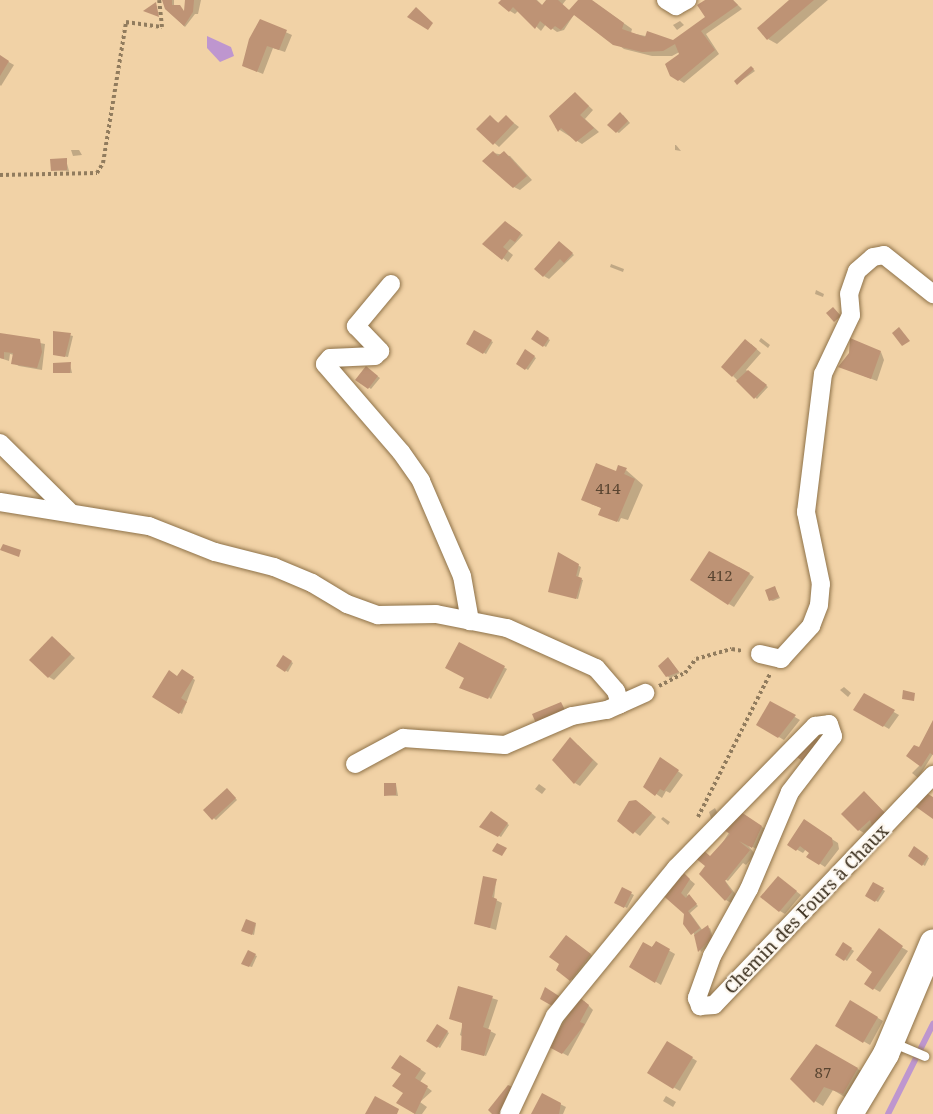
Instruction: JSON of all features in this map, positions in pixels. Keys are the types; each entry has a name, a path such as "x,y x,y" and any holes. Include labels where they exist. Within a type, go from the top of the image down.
{"main road":[{"path":"850,1114 898,1045 933,942"}],"street":[{"path":"666,0 676,6 687,0"},
{"path":"760,654 781,658 811,626 819,605 821,584 806,512 823,374 851,315 849,294 857,272 873,257 884,255 933,294"},
{"path":"391,284 356,326 380,351 375,356 330,358 325,364 401,452 421,481 462,576 470,621"},
{"path":"0,443 70,512"},
{"path":"0,502 148,526 215,552 274,567 312,583 347,604 378,615 436,614 507,628 596,668 616,691 620,704"},
{"path":"355,764 402,738 505,745 572,716 620,704 645,693"},
{"name":"Chemin des Fours à Chaux","path":"509,1114 555,1016 676,868 815,726 829,724 833,736 790,792 749,889 712,956 696,998 700,1006 714,1005 933,775"}],"lane":[{"path":"898,1045 924,1056"}],"path":[{"path":"0,175 97,173 103,163 126,22 162,27 159,0"},
{"path":"645,693 685,673 696,659 732,649 760,654"},
{"path":"696,822 724,759 781,658"}],"shaded area":[{"path":"207,36 231,47 234,56 220,62 207,48"}],"building":[{"path":"162,0 172,0 172,5 180,5 184,11 185,0 194,0 193,12 184,26 165,9"},
{"path":"501,0 536,0 542,5 546,0 558,0 569,10 578,0 592,0 624,23 622,29 645,37 647,31 673,40 705,17 697,5 705,0 733,0 738,5 701,31 715,50 678,81 670,76 665,64 679,54 675,44 663,51 642,52 613,45 574,15 561,30 555,26 551,30 540,21 535,29 513,7 509,12 498,3"},
{"path":"789,0 814,0 767,40 757,28"},
{"path":"156,2 159,17 143,11"},
{"path":"416,7 433,23 428,30 407,17"},
{"path":"260,19 287,30 279,50 267,46 257,72 242,66 249,39"},
{"path":"0,55 9,61 0,76"},
{"path":"751,66 754,69 737,85 734,81"},
{"path":"575,92 589,106 580,115 594,128 576,142 561,128 558,132 549,116"},
{"path":"620,112 628,121 616,133 607,125"},
{"path":"490,115 498,123 506,115 514,123 493,145 476,129"},
{"path":"493,151 498,156 504,151 527,176 513,188 482,161"},
{"path":"67,158 67,170 51,171 50,159"},
{"path":"505,221 521,233 515,242 510,239 503,247 508,251 502,260 482,244"},
{"path":"559,241 573,253 564,263 560,259 543,277 534,269"},
{"path":"833,307 841,316 834,322 826,313"},
{"path":"899,327 910,341 902,346 892,333"},
{"path":"474,330 492,340 483,354 466,344"},
{"path":"537,330 549,338 543,347 531,339"},
{"path":"53,331 71,333 65,357 53,355"},
{"path":"0,333 40,339 42,352 37,368 11,364 13,353 4,352 4,359 0,358"},
{"path":"850,338 881,351 871,379 838,367 849,353"},
{"path":"745,339 757,349 732,377 721,367"},
{"path":"525,349 535,356 525,370 516,364"},
{"path":"71,362 70,373 53,373 53,363"},
{"path":"366,366 378,376 368,389 355,380"},
{"path":"748,370 767,385 754,399 736,381"},
{"path":"596,463 616,471 618,465 627,468 624,474 635,479 617,522 598,515 601,508 581,500"},
{"path":"3,544 21,550 19,557 0,550"},
{"path":"709,551 750,573 728,605 690,580"},
{"path":"558,552 579,564 576,576 582,578 576,599 548,592"},
{"path":"775,586 779,597 769,601 765,590"},
{"path":"52,636 71,654 48,678 29,660"},
{"path":"459,642 505,666 488,699 459,688 464,678 445,668"},
{"path":"283,655 292,661 285,672 276,666"},
{"path":"668,657 679,672 666,677 658,666"},
{"path":"182,669 194,677 181,698 187,702 179,714 152,697 169,670 177,676"},
{"path":"903,690 915,693 914,701 902,699"},
{"path":"864,693 895,710 883,727 853,710"},
{"path":"770,701 796,715 778,738 756,725"},
{"path":"561,702 567,714 538,728 532,714"},
{"path":"933,720 933,755 930,753 921,767 906,756 914,745 919,747"},
{"path":"813,736 820,741 806,763 795,756"},
{"path":"570,737 593,760 574,784 552,760"},
{"path":"660,757 679,770 664,791 660,789 655,796 643,787"},
{"path":"384,783 396,783 396,795 384,796"},
{"path":"227,788 236,798 212,820 203,810"},
{"path":"864,791 888,816 874,830 870,820 858,831 841,814"},
{"path":"923,791 933,797 933,819 912,804"},
{"path":"636,800 652,813 633,834 617,821 629,801"},
{"path":"491,811 508,823 498,837 479,827"},
{"path":"741,812 762,826 752,848 739,841 750,850 725,881 732,892 725,901 699,874 705,866 694,857 702,849 710,856 730,834 724,830"},
{"path":"804,819 832,838 833,845 819,865 806,857 809,853 800,846 796,851 787,845"},
{"path":"497,843 507,848 502,856 492,851"},
{"path":"914,846 928,856 922,866 908,856"},
{"path":"681,870 690,879 681,893 686,898 689,894 697,904 688,911 700,928 691,935 683,924 684,914 659,892"},
{"path":"483,876 497,879 492,897 497,899 490,928 474,924"},
{"path":"778,876 797,891 779,912 760,897"},
{"path":"873,882 884,888 875,902 865,896"},
{"path":"622,887 632,892 624,908 614,903"},
{"path":"246,919 256,923 252,935 241,931"},
{"path":"708,925 712,938 698,952 694,935"},
{"path":"879,928 903,946 873,990 864,984 872,972 856,960"},
{"path":"566,935 591,954 570,981 556,970 559,964 549,957"},
{"path":"656,941 670,949 655,983 629,967 643,942 652,947"},
{"path":"843,942 852,948 844,961 835,955"},
{"path":"248,950 256,954 249,967 241,964"},
{"path":"458,986 493,996 483,1027 491,1030 484,1056 461,1050 462,1023 449,1019"},
{"path":"545,987 562,998 554,1007 540,999"},
{"path":"579,997 589,1005 580,1022 585,1024 562,1054 549,1047"},
{"path":"850,1000 878,1017 863,1043 835,1026"},
{"path":"437,1024 448,1031 437,1048 426,1041"},
{"path":"667,1041 693,1057 673,1089 647,1073"},
{"path":"816,1044 858,1068 843,1094 824,1087 814,1103 790,1079"},
{"path":"400,1055 421,1069 415,1078 428,1086 415,1114 396,1103 403,1093 392,1086 401,1074 391,1068"},
{"path":"508,1085 517,1089 503,1114 492,1114 488,1110"},
{"path":"542,1093 561,1103 559,1114 531,1114"},
{"path":"375,1096 399,1109 397,1114 365,1114"}],"waterway":[{"path":"888,1114 933,1024"}]}
